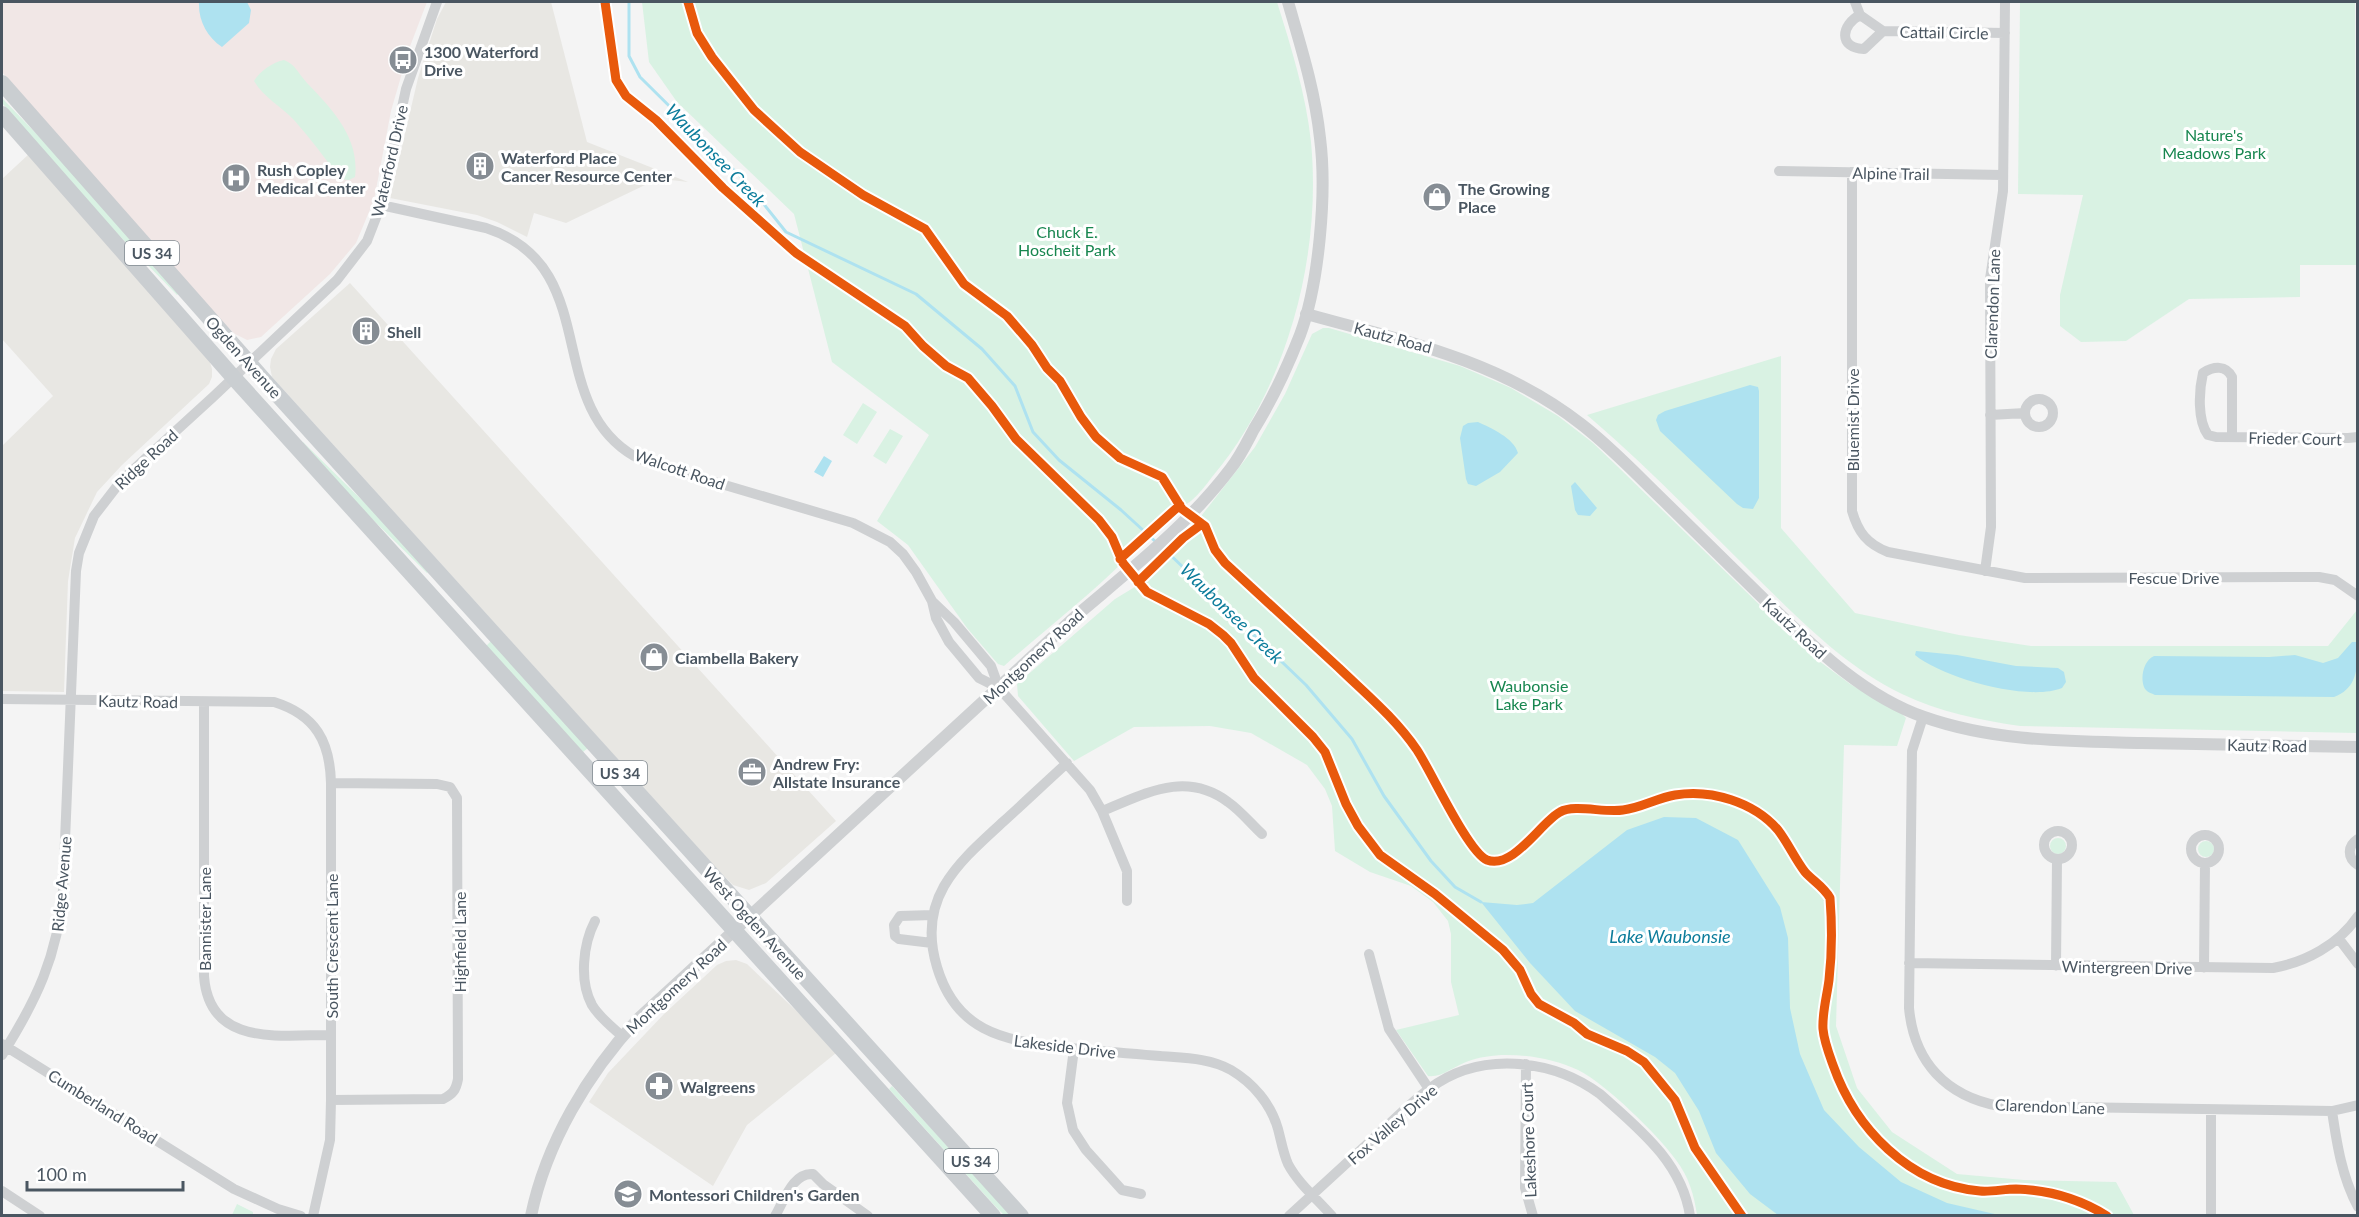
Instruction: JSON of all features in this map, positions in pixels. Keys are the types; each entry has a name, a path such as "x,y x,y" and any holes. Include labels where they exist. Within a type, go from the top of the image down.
{"main road":[{"name":"Ogden Avenue","path":"2,83 489,630"},
{"name":"Ogden Avenue","path":"2,114 234,378 470,639"},
{"path":"470,639 489,630"},
{"name":"West Ogden Avenue","path":"489,630 1021,1215"},
{"name":"West Ogden Avenue","path":"470,639 993,1215"}],"street":[{"name":"Waterford Drive","path":"234,378 345,270 367,241 381,205 406,89 437,2"},
{"name":"Montgomery Road","path":"531,1215 544,1172 563,1128 587,1084 622,1036 675,984 735,932 1077,615 1146,558 1176,530 1232,468 1278,386 1300,334 1306,314 1317,250 1323,165 1313,94 1288,2"},
{"path":"1855,2 1860,15"},
{"name":"Clarendon Lane","path":"1985,571 1991,526 1990,279 1993,244 2001,207 2003,175 2005,2"},
{"name":"Cattail Circle","path":"1883,31 1864,49 1850,44 1845,39 1844,32 1851,20 1860,15 1883,31 2005,33"},
{"name":"Alpine Trail","path":"1779,171 2003,175"},
{"name":"Bluemist Drive","path":"1852,172 1852,497 1856,524 1862,535 1878,548 1985,571"},
{"name":"Walcott Road","path":"381,205 486,228 508,236 527,248 550,277 561,300 580,380 588,403 607,432 634,456 853,523 890,542 903,554 933,601 991,666 999,688"},
{"name":"Kautz Road","path":"1306,314 1468,360 1530,390 1558,408 1580,423 1629,467 1820,652 1873,692 1923,717 1973,732 2050,741 2358,747"},
{"name":"Frieder Court","path":"2232,437 2232,377 2229,371 2223,368 2209,369 2203,372 2201,381 2201,421 2208,435 2232,437 2358,437"},
{"name":"Ridge Road","path":"71,700 76,571 82,543 94,516 121,481 234,378"},
{"path":"1990,415 2025,413"},
{"name":"Fescue Drive","path":"1985,571 2025,578 2319,576 2335,580 2358,596"},
{"name":"Walcott Road","path":"933,601 940,628 967,665 979,678 999,688 1090,790 1102,811 1127,872 1127,901"},
{"name":"Kautz Road","path":"2,699 274,702"},
{"name":"Ridge Avenue","path":"3,1048 41,987 57,937 63,891 71,700"},
{"name":"Bannister Lane","path":"204,702 204,976 207,993 220,1017 242,1031 264,1035 331,1035"},
{"name":"South Crescent Lane","path":"274,702 289,707 314,725 328,750 331,783 330,1140 313,1215"},
{"name":"Clarendon Lane","path":"1923,717 1912,751 1910,1023 1917,1046 1936,1076 1971,1099 2009,1107 2332,1111 2358,1105"},
{"name":"Lakeside Drive","path":"1067,763 961,860 945,882 933,915 932,943 939,977 947,992 957,1007 973,1021 992,1033 1012,1040 1191,1058 1219,1064 1232,1071 1245,1080 1268,1105 1287,1162 1296,1178 1332,1215"},
{"name":"Highfield Lane","path":"331,783 436,784 450,787 457,798 459,1079 451,1095 435,1100 331,1100"},
{"path":"1102,811 1163,788 1181,786 1197,788 1227,801 1262,834"},
{"path":"2358,839 2349,851 2352,860 2358,865"},
{"path":"2056,966 2057,860"},
{"path":"2204,968 2205,863"},
{"path":"932,943 900,939 894,931 896,919 900,916 933,915"},
{"name":"Wintergreen Drive","path":"1909,963 2204,968 2283,966 2309,957 2339,939 2358,916"},
{"path":"595,921 586,943 588,997 594,1007 622,1036"},
{"path":"2339,939 2358,964"},
{"path":"1369,954 1389,1029 1429,1089"},
{"name":"Cumberland Road","path":"3,1048 234,1189 278,1209 301,1215"},
{"path":"1074,1048 1067,1103 1073,1130 1086,1149 1122,1190 1141,1194"},
{"name":"Fox Valley Drive","path":"1289,1215 1429,1089 1469,1069 1504,1063 1526,1064 1560,1071 1588,1085 1600,1094 1663,1154 1681,1182 1690,1215"},
{"name":"Lakeshore Court","path":"1526,1064 1525,1188 1533,1215"},
{"path":"2211,1110 2211,1215"},
{"path":"2332,1111 2342,1166 2349,1191 2358,1207"},
{"path":"775,1215 793,1185 800,1176 807,1173 813,1173 829,1189 868,1215"},
{"path":"2,1191 40,1215"}],"shaded area":[{"name":"Rush Copley Medical Center","path":"2,2 427,2 409,49 391,111 374,200 356,243 330,274 261,337 247,340 235,334 216,316 2,72"},
{"path":"446,2 551,2 587,142 688,182 671,180 645,185 566,223 534,213 527,237 477,215 390,198 418,78 437,19"},
{"path":"29,154 209,359 212,369 209,384 122,465 97,492 75,538 68,581 64,692 2,691 2,446 53,396 2,339 2,179"},
{"path":"350,283 836,821 766,883 749,890 733,885 719,871 272,377 271,359 276,349"},
{"path":"736,960 747,964 806,1020 836,1053 747,1125 713,1186 589,1102 608,1073 664,1014 717,965"}],"green space":[{"name":"Chuck E. Hoscheit Park","path":"642,2 1277,2 1306,106 1311,142 1313,186 1311,230 1304,275 1294,319 1279,362 1261,403 1238,442 1200,492 1162,521 1098,586 1004,666 998,664 967,628 908,545 877,521 929,435 832,362 794,214 677,102 649,62"},
{"name":"Nature's Meadows Park","path":"2020,2 2355,2 2356,265 2300,265 2300,297 2189,299 2126,341 2081,342 2060,326 2060,295 2083,195 2018,194"},
{"path":"284,60 294,67 342,125 353,150 355,177 349,180 340,179 294,120 254,81 267,68"},
{"path":"2,98 52,150 179,293 177,295 107,223 2,103"},
{"name":"Waubonsie Lake Park","path":"1323,328 1460,366 1511,388 1558,416 1593,443 1811,655 1850,684 1906,718 1897,746 1844,745 1836,1026 1857,1088 1892,1132 1957,1174 2024,1180 2116,1182 2134,1215 1697,1215 1688,1180 1681,1166 1668,1150 1617,1098 1578,1070 1543,1059 1501,1055 1476,1059 1442,1074 1428,1076 1396,1030 1459,1015 1451,982 1451,934 1448,921 1433,902 1411,886 1370,872 1335,851 1332,806 1325,789 1307,765 1251,733 1210,726 1134,727 1074,761 1018,696 1017,684 1115,599 1143,582 1199,531 1202,515 1255,447 1285,394 1312,334"},
{"path":"1781,356 1781,528 1855,613 1959,635 2031,646 2328,646 2357,610 2357,733 2020,726 1975,718 1930,706 1902,694 1861,670 1806,625 1651,473 1587,415"},
{"path":"863,403 877,412 857,444 843,435"},
{"path":"890,429 903,436 886,464 873,456"},
{"path":"303,442 369,507 427,573 359,506"},
{"path":"491,641 588,748 583,752 486,646"},
{"path":"2058,838 2064,840 2066,846 2064,852 2058,854 2052,852 2050,846 2052,840"},
{"path":"2206,841 2214,849 2206,857 2198,849"},
{"path":"892,1086 1011,1215 1004,1215 994,1205 889,1089"},
{"path":"237,1204 253,1212 253,1215 232,1215"}],"water":[{"path":"199,2 247,2 251,10 249,23 222,47 204,28"},
{"path":"1750,385 1758,387 1759,391 1759,498 1753,509 1743,508 1737,504 1660,431 1656,420 1658,415 1665,411"},
{"path":"1478,422 1507,438 1518,453 1500,472 1476,486 1468,484 1466,479 1460,438 1463,426"},
{"path":"824,456 832,461 823,477 814,472"},
{"path":"1575,482 1597,508 1590,516 1578,515 1575,510 1571,486"},
{"path":"2352,642 2357,642 2357,667 2353,681 2348,688 2334,697 2155,695 2146,690 2143,683 2145,665 2154,656 2269,657 2295,655 2323,663 2338,658"},
{"path":"1916,651 1957,655 2016,666 2058,668 2064,672 2066,682 2062,688 2047,692 2008,690 1945,672 1915,655"},
{"name":"Lake Waubonsie","path":"1664,817 1696,818 1738,840 1780,907 1788,938 1790,1008 1800,1054 1824,1110 1859,1147 1901,1182 1947,1203 1999,1215 1778,1215 1750,1194 1716,1153 1699,1111 1675,1073 1655,1057 1575,1011 1530,963 1481,902 1517,905 1533,903 1627,830"}],"waterway":[{"name":"Waubonsee Creek","path":"629,2 629,56 640,77 747,183 786,232 916,294 982,349 1015,386 1033,432 1059,460 1121,510 1157,543"},
{"name":"Waubonsee Creek","path":"1162,547 1306,685 1352,739 1384,796 1431,861 1455,887 1481,902"}],"cycle path":[{"path":"605,2 616,80 626,96 656,120 723,188 796,253 905,326 946,366 968,378 1016,439 1099,520 1112,537 1123,563 1147,592 1209,624 1223,635 1231,643 1254,678 1313,737 1325,752 1346,804 1358,826 1380,855 1435,894 1503,950 1520,970 1531,994 1539,1004 1574,1023 1587,1034 1627,1051 1644,1062 1675,1100 1695,1148 1742,1216"},
{"path":"688,2 697,33 712,57 754,110 800,152 863,195 925,229 964,284 1007,316 1032,345 1047,368 1060,381 1081,417 1096,437 1120,458 1162,477 1182,509 1205,526 1215,550 1225,563 1390,717 1417,750 1460,827 1479,854 1487,860 1497,861 1507,858 1526,844 1552,817 1566,810 1623,810 1668,796 1703,794 1731,800 1757,812 1778,830 1805,872 1830,898 1831,960 1823,1029 1830,1056 1843,1088 1870,1131 1908,1165 1930,1178 1980,1191 2016,1189 2040,1191 2075,1200 2107,1216"},
{"path":"1120,559 1180,505"},
{"path":"1138,582 1183,538 1202,524"}],"place":[{"name":"1300 Waterford Drive","path":"403,60"},
{"name":"Waterford Place Cancer Resource Center","path":"480,166"},
{"name":"Rush Copley Medical Center","path":"236,178"},
{"name":"The Growing Place","path":"1437,197"},
{"name":"Shell","path":"366,331"},
{"name":"Ciambella Bakery","path":"654,657"},
{"name":"Andrew Fry: Allstate Insurance","path":"752,772"},
{"name":"Walgreens","path":"659,1086"},
{"name":"Montessori Children's Garden","path":"628,1194"}]}
